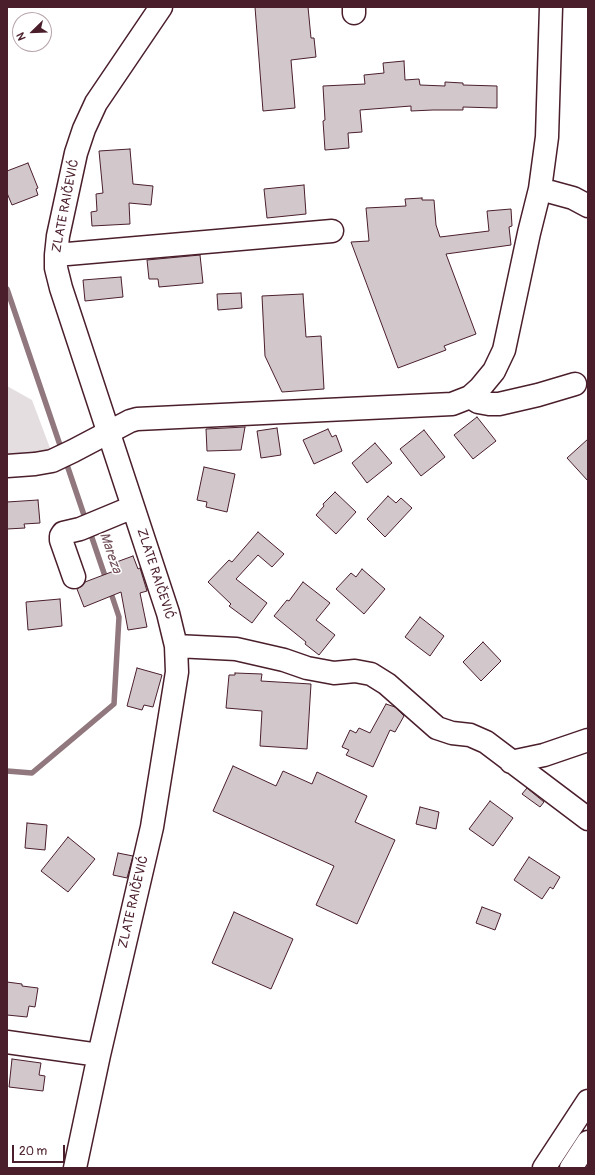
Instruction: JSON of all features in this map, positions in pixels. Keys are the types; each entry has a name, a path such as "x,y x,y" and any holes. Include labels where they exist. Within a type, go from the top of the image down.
{"street":[{"name":"ZLATE RAIČEVIĆ","path":"75,1168 99,1054 152,827 177,672 176,646 168,613 61,288 56,268 56,255 58,236 74,160 84,129 96,103 161,7"},
{"path":"7,466 35,464 52,460 130,421 137,419 452,404 470,397 494,372 504,350 540,189 547,137 551,7"},
{"path":"540,189 573,198 588,206"},
{"path":"56,255 332,231"},
{"path":"470,397 478,402 499,404 538,395 575,384"},
{"path":"74,577 61,540 63,533 88,526 133,507"},
{"path":"176,646 236,649 284,660 307,668 334,673 355,671 371,674 387,684 437,728 452,734 470,735 486,742 588,819"},
{"path":"511,762 544,755 588,740"},
{"path":"7,1042 99,1054"},
{"path":"544,1168 588,1101"},
{"path":"571,1168 588,1142"}],"shaded area":[{"path":"7,386 32,400 53,456 7,458"}],"building":[{"path":"255,7 308,7 311,38 314,38 316,57 291,60 295,108 263,111"},
{"path":"404,61 405,80 419,79 420,85 445,86 445,82 463,83 463,85 497,86 497,108 463,107 463,110 411,111 411,106 360,110 362,132 348,133 349,148 325,150 323,86 365,84 364,75 384,73 383,63"},
{"path":"130,149 133,184 153,186 151,205 129,203 130,224 92,226 91,212 97,211 96,194 103,193 99,151"},
{"path":"28,163 38,188 36,189 38,195 12,205 7,193 7,171"},
{"path":"304,185 306,214 267,218 264,189"},
{"path":"422,198 422,200 434,200 436,225 440,237 489,231 487,211 511,209 512,226 509,227 511,245 446,254 476,334 444,346 446,350 398,368 351,242 369,241 366,208 406,206 405,199"},
{"path":"200,255 203,283 159,287 158,279 149,279 147,260"},
{"path":"121,277 123,297 85,301 83,280"},
{"path":"241,293 242,308 218,310 217,294"},
{"path":"303,294 306,337 321,336 324,389 282,392 265,356 262,296"},
{"path":"477,417 496,441 473,459 454,435"},
{"path":"245,427 241,450 207,451 206,429"},
{"path":"277,428 281,455 261,458 257,431"},
{"path":"328,429 332,437 336,435 342,451 314,464 303,440"},
{"path":"424,430 445,457 421,476 400,449"},
{"path":"588,439 588,481 567,458"},
{"path":"375,443 392,463 367,483 352,463"},
{"path":"204,467 235,474 227,512 206,507 207,502 197,500"},
{"path":"335,492 356,512 336,534 316,515 324,506 323,504"},
{"path":"388,496 396,503 401,498 412,508 385,537 367,519"},
{"path":"38,500 40,523 24,524 25,528 7,529 7,502"},
{"path":"258,532 284,554 272,567 258,555 236,579 267,603 252,623 229,606 231,604 208,582 229,560 232,562"},
{"path":"133,556 138,569 140,568 147,591 140,593 147,627 128,630 121,592 84,607 77,589 85,582 114,571 111,564"},
{"path":"362,569 385,589 364,614 336,589 351,573 356,577"},
{"path":"303,582 330,603 316,620 335,635 319,655 305,644 306,642 274,616 287,600 289,601"},
{"path":"60,599 62,626 28,630 26,602"},
{"path":"420,617 444,636 430,656 405,637"},
{"path":"483,642 501,661 481,681 463,662"},
{"path":"137,668 162,675 153,707 144,705 142,710 127,706"},
{"path":"235,673 262,674 261,681 311,684 307,749 260,746 262,711 226,708 229,675 235,675"},
{"path":"386,704 395,707 404,716 395,732 390,730 373,767 346,755 349,750 342,747 350,730 356,733 359,728 370,733"},
{"path":"233,766 276,786 283,771 312,784 317,772 367,796 355,822 395,840 357,924 316,905 334,866 213,811"},
{"path":"527,788 544,802 540,807 522,794"},
{"path":"490,801 513,818 493,846 469,829"},
{"path":"420,807 439,812 436,829 416,824"},
{"path":"27,823 47,825 45,850 25,848"},
{"path":"68,837 95,859 68,892 41,871"},
{"path":"118,853 133,856 127,878 113,875"},
{"path":"529,857 560,877 553,889 550,887 542,899 514,880"},
{"path":"482,907 501,914 495,930 476,923"},
{"path":"234,912 293,939 271,989 212,963"},
{"path":"7,982 38,988 35,1007 29,1006 27,1017 7,1015"},
{"path":"12,1059 41,1063 39,1075 45,1076 43,1091 9,1087"}],"waterway":[{"name":"Mareza","path":"7,289 62,451"},
{"name":"Mareza","path":"65,459 86,521"},
{"name":"Mareza","path":"89,529 107,582"},
{"name":"Mareza","path":"7,771 32,773 114,704 119,617 110,590"}]}
